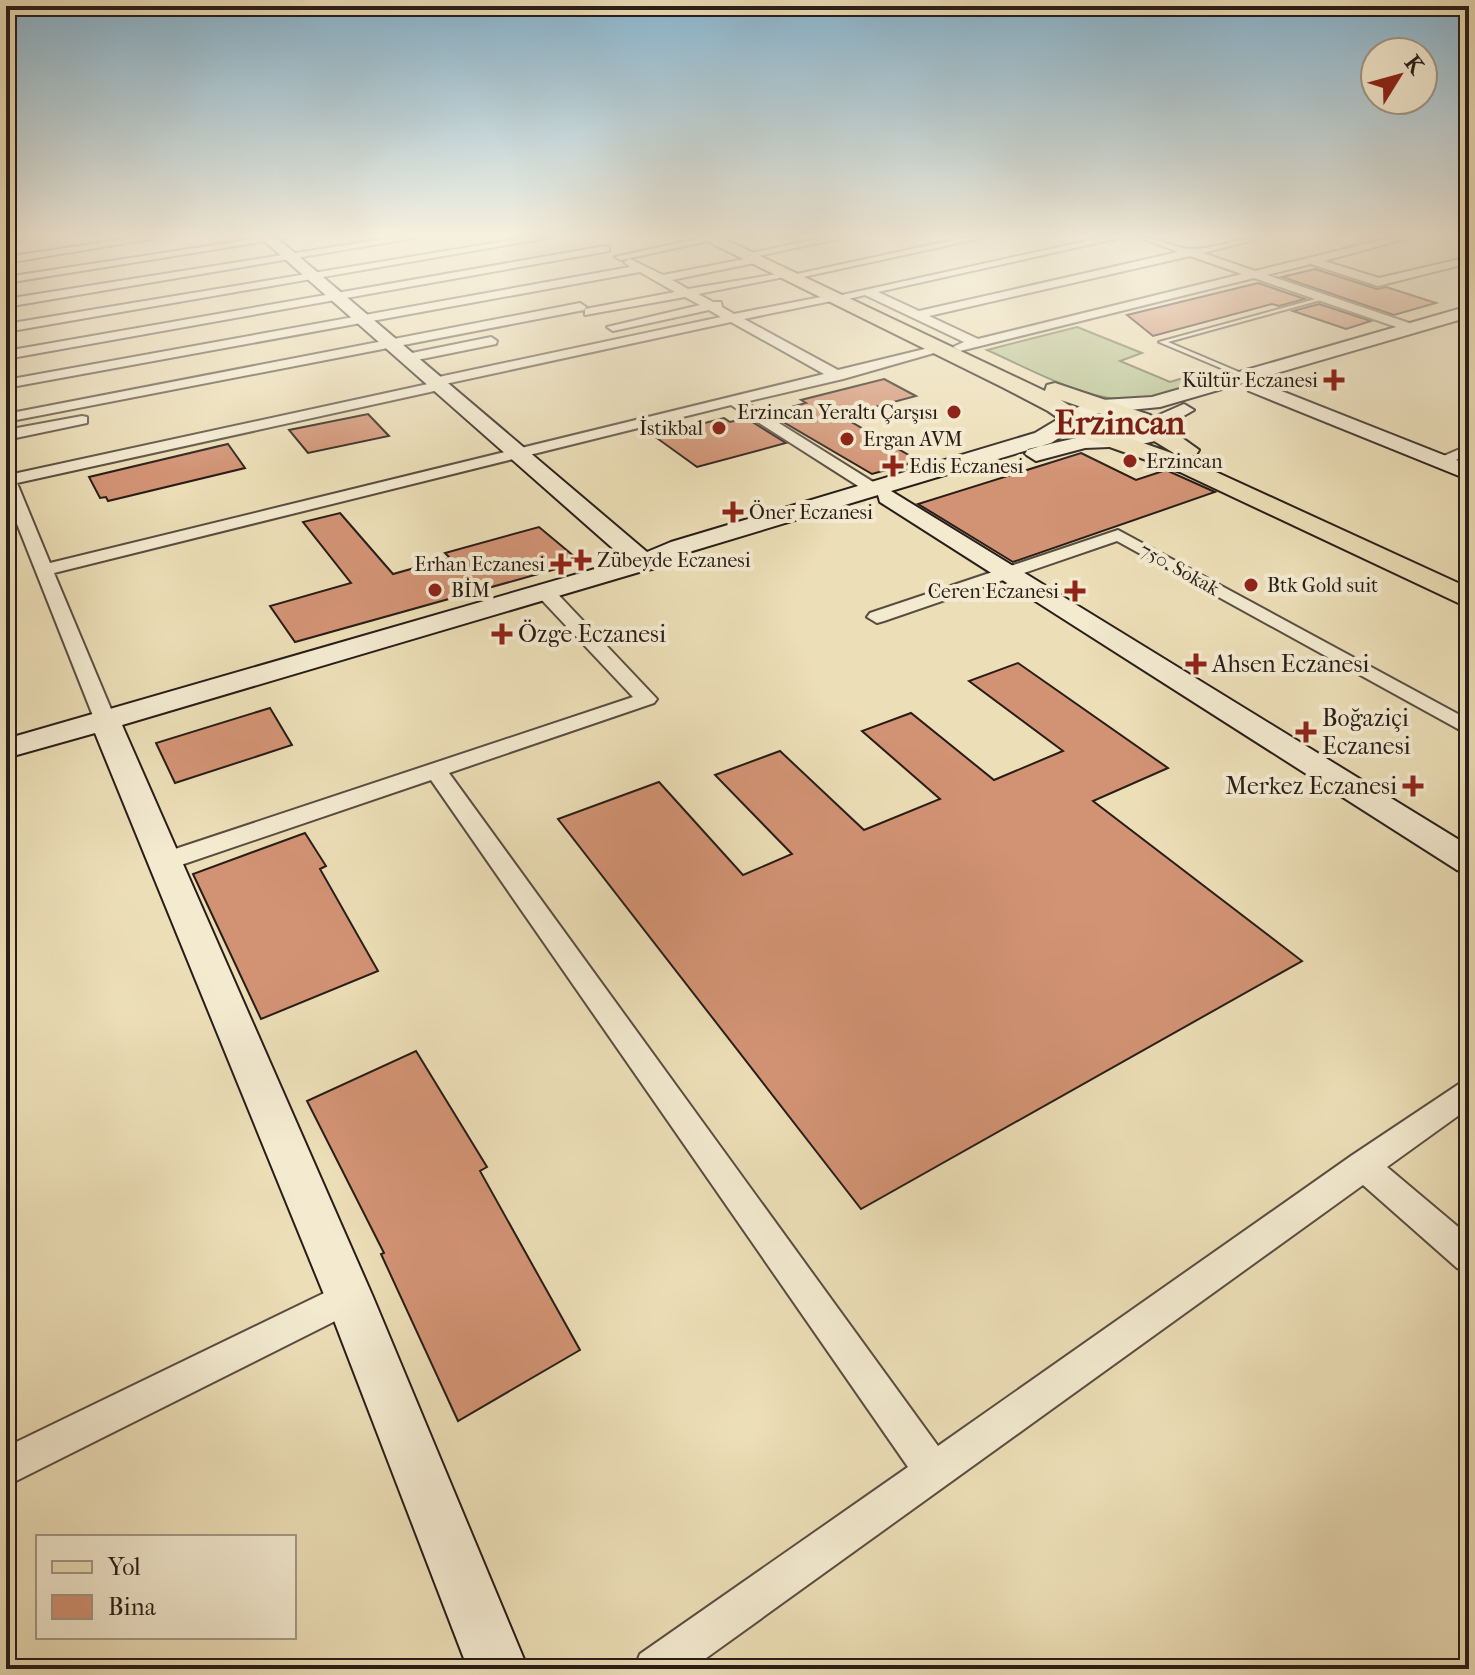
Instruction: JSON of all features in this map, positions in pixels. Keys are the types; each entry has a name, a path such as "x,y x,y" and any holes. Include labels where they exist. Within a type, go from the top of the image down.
{"main road":[{"path":"890,316 1099,407 1142,420 1154,431 1202,458 1469,586"},
{"path":"880,493 1085,442 1133,440 1154,431 1159,422 1173,413 1250,382 1451,316"},
{"path":"361,318 644,563"},
{"path":"6,749 644,563 692,558 1043,438 1061,430 1073,418 1099,407 1153,403 1250,382 1469,322"},
{"path":"959,346 1098,435 1189,467 1469,599"},
{"path":"1250,382 1460,463"},
{"path":"880,493 1469,862"},
{"path":"105,721 349,1297 498,1669"}],"street":[{"path":"6,328 76,316"},
{"path":"6,355 223,316"},
{"path":"6,384 372,316"},
{"path":"190,399 400,352 583,316"},
{"path":"591,316 635,341"},
{"path":"613,327 663,316"},
{"path":"105,721 7,478 741,316"},
{"path":"919,316 959,346"},
{"path":"44,570 1081,316"},
{"path":"1377,316 1411,328"},
{"path":"737,318 838,376"},
{"path":"6,418 400,352 511,337"},
{"path":"734,401 880,493"},
{"path":"6,435 98,417"},
{"name":"750. Sokak","path":"877,617 1118,535 1469,729"},
{"path":"166,861 647,699 545,592"},
{"path":"436,771 933,1471"},
{"path":"655,1669 1469,1092"},
{"path":"1362,1165 1469,1257"},
{"path":"6,1467 349,1297"}],"lane":[{"path":"1250,382 1162,342 1258,316"}],"green space":[{"path":"1077,327 1142,353 1120,361 1170,382 1183,378 1199,385 1146,399 1105,397 1064,385 987,350"}],"building":[{"path":"1128,316 1227,316 1153,336"},
{"path":"1308,316 1356,316 1371,321 1346,329"},
{"name":"Ergan AVM","path":"884,379 916,396 841,416 919,461 872,474 768,413 806,403 801,400"},
{"path":"368,414 389,436 308,453 289,430"},
{"path":"724,418 730,422 746,418 786,443 697,467 654,436"},
{"path":"228,444 245,468 108,501 106,497 100,498 89,477"},
{"path":"1081,453 1136,480 1166,470 1215,492 1013,562 918,504"},
{"path":"340,513 393,574 450,558 445,553 539,527 581,562 295,642 270,606 351,583 303,522"},
{"path":"1018,663 1168,768 1093,801 1302,961 861,1209 558,819 659,782 743,875 792,854 715,775 780,751 864,830 940,799 862,731 911,713 994,780 1063,751 969,681"},
{"path":"270,708 292,745 175,783 156,743"},
{"path":"305,833 326,866 320,869 378,971 261,1019 193,874"},
{"path":"416,1051 487,1167 480,1171 580,1350 458,1421 381,1254 384,1253 307,1101"}],"place":[{"name":"Kültür Eczanesi","path":"1334,380"},
{"name":"Erzincan Yeraltı Çarşısı","path":"954,412"},
{"name":"İstikbal","path":"719,428"},
{"name":"Ergan AVM","path":"847,439"},
{"name":"Erzincan","path":"1130,461"},
{"name":"Edis Eczanesi","path":"893,466"},
{"name":"Öner Eczanesi","path":"733,512"},
{"name":"Zübeyde Eczanesi","path":"581,560"},
{"name":"Erhan Eczanesi","path":"561,564"},
{"name":"Btk Gold suit","path":"1251,585"},
{"name":"BİM","path":"435,590"},
{"name":"Ceren Eczanesi","path":"1075,591"},
{"name":"Özge Eczanesi","path":"502,634"},
{"name":"Ahsen Eczanesi","path":"1196,664"},
{"name":"Boğaziçi Eczanesi","path":"1306,732"},
{"name":"Merkez Eczanesi","path":"1413,786"}],"district":[{"name":"Erzincan","path":"1120,422"}]}
